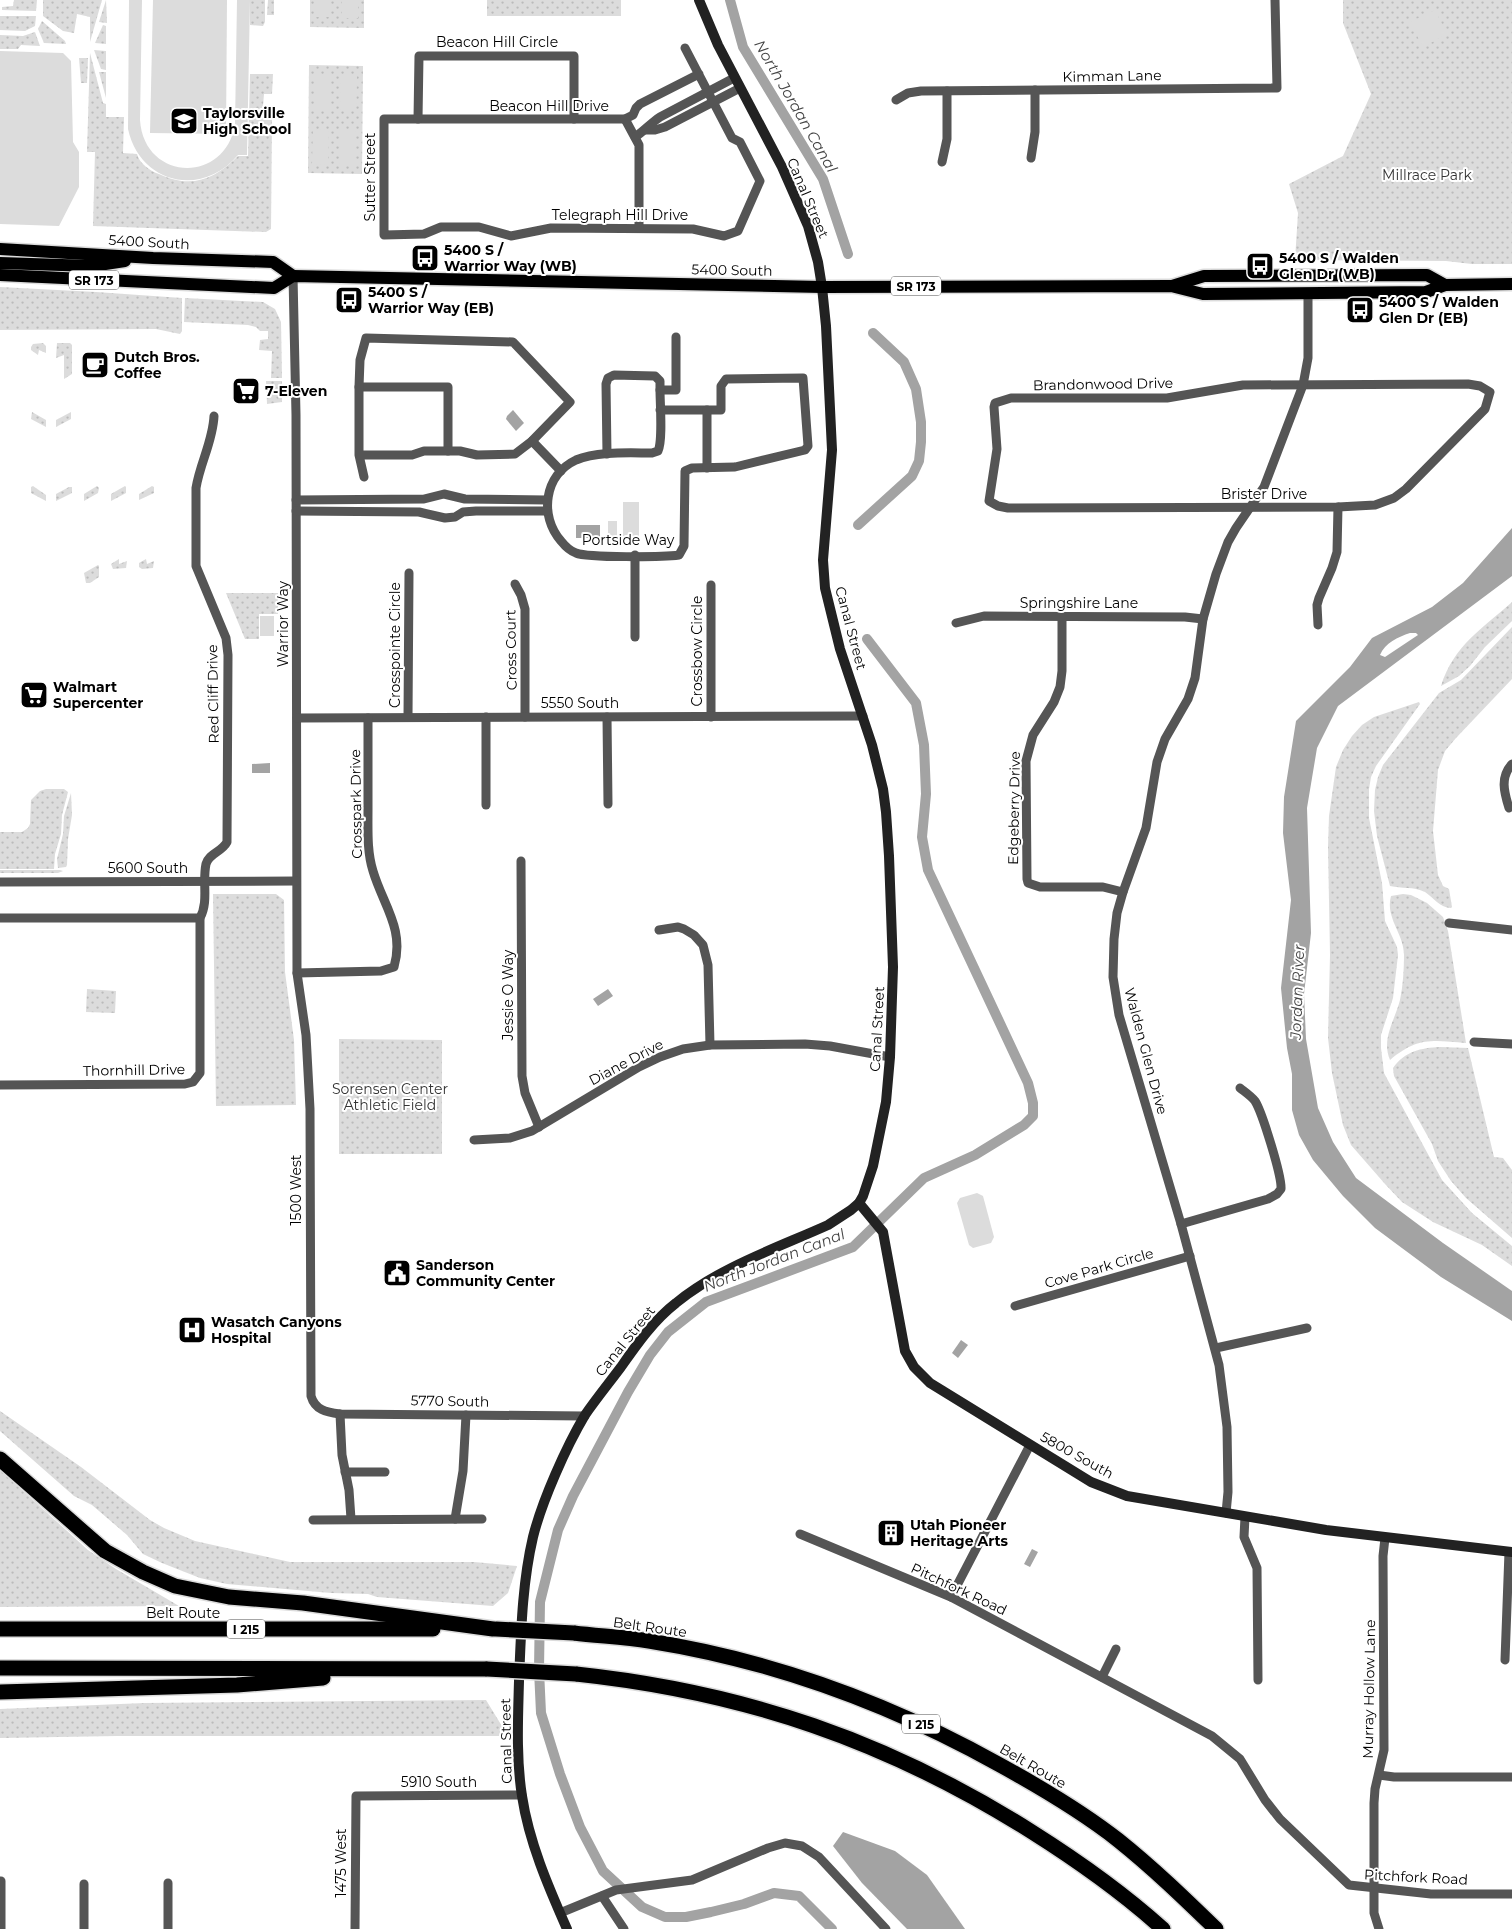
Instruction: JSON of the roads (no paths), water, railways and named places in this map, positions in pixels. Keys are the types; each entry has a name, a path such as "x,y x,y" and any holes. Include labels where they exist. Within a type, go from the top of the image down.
{"highway":[{"path":"0,1459 105,1551 143,1572 175,1586 229,1597 303,1603 494,1629"},
{"name":"Belt Route","path":"0,1629 494,1629 574,1633 648,1641 729,1657 785,1672 849,1693 914,1720 961,1743 1064,1802 1116,1839 1154,1870 1216,1929"},
{"path":"0,1668 487,1669 576,1674 646,1683 730,1700 797,1720 886,1753 958,1788 1024,1827 1116,1890 1163,1929"},
{"path":"0,1692 237,1685 417,1669"}],"main road":[{"name":"5400 South","path":"0,249 152,258 273,262 293,276 822,287 1171,286 1203,294 1426,292 1445,285 1512,284"},
{"path":"0,263 92,266 152,258"},
{"name":"5400 South","path":"1171,286 1204,276 1427,274 1445,285"},
{"name":"SR 173","path":"0,275 274,288 293,276"}],"street":[{"name":"Canal Street","path":"566,1929 533,1844 522,1795 519,1693 522,1608 529,1560 541,1512 585,1416 662,1315 699,1286 728,1270 842,1218 859,1203 866,1190 878,1145 886,1102 890,1056 893,967 889,856 882,789 863,716 840,649 825,588 823,560 832,450 822,287 808,226 782,167 734,78 699,0"},
{"name":"Kimman Lane","path":"896,100 914,92 1277,88 1275,0"},
{"path":"685,48 714,102"},
{"name":"Beacon Hill Circle","path":"418,119 419,56 574,56 574,120"},
{"name":"Beacon Hill Drive","path":"384,119 625,119 633,115 640,104 699,74"},
{"path":"635,137 660,117 734,78"},
{"path":"646,130 664,127 740,88"},
{"path":"1030,158 1034,132 1035,90"},
{"path":"942,162 947,139 947,91"},
{"name":"Telegraph Hill Drive","path":"384,235 424,234 441,227 479,228 511,236 551,228 693,229 724,236 738,231 760,181 740,142 732,138 714,102"},
{"name":"Sutter Street","path":"384,119 384,235"},
{"path":"625,119 639,145 638,228"},
{"name":"Warrior Way","path":"293,276 298,718 297,973"},
{"name":"Walden Glen Drive","path":"1226,1513 1228,1492 1226,1419 1216,1348 1116,1002 1113,965 1114,939 1117,913 1123,892 1146,828 1154,775 1161,750 1188,699 1196,678 1203,619 1211,589 1228,542 1264,487 1304,385 1308,358 1308,294"},
{"path":"660,390 676,390 676,337"},
{"path":"359,455 412,455 424,451 460,451 477,455 515,454 532,441 570,402 513,342 366,338 360,360 359,387 359,455 364,477"},
{"path":"547,506 553,482 561,471 576,460 607,454 652,453 658,451 660,445 660,381 655,376 614,376 608,378 606,384 607,454"},
{"name":"Portside Way","path":"547,506 554,532 574,553 593,556 676,555 682,553 684,546 685,471 692,468 735,467 805,450 808,446 803,378 726,379 720,386 721,410 707,410"},
{"name":"Brandonwood Drive","path":"990,502 997,449 994,407 998,401 1011,398 1167,398 1239,385 1468,384 1480,386 1490,392"},
{"path":"359,387 448,387 448,451"},
{"name":"Brister Drive","path":"990,502 1008,508 1252,508 1375,505 1388,501 1400,494 1481,414 1488,404 1490,392"},
{"path":"660,410 707,410 707,468"},
{"name":"Red Cliff Drive","path":"205,881 208,860 222,849 227,842 226,638 196,566 196,488 198,475 214,429 214,416"},
{"path":"532,441 561,471"},
{"path":"296,500 424,499 444,494 464,499 547,506"},
{"path":"296,512 420,512 445,518 454,517 463,512 547,506"},
{"path":"1318,625 1317,605 1337,552 1338,507"},
{"path":"635,555 635,637"},
{"name":"Crosspointe Circle","path":"408,718 409,572"},
{"name":"Cross Court","path":"515,584 525,608 525,717"},
{"name":"Crossbow Circle","path":"711,585 711,717"},
{"name":"Springshire Lane","path":"956,623 984,616 1185,617 1203,619"},
{"name":"Edgeberry Drive","path":"1062,616 1062,671 1060,687 1054,702 1032,735 1026,761 1027,879 1028,883 1040,887 1103,887 1123,892"},
{"name":"5550 South","path":"298,718 863,716"},
{"path":"486,717 486,805"},
{"path":"607,717 608,804"},
{"name":"Crosspark Drive","path":"297,973 381,971 394,967 396,961 397,940 394,921 375,878 369,854 368,718"},
{"path":"1509,808 1504,795 1503,781 1512,764"},
{"name":"Jessie O Way","path":"521,861 522,1076 525,1093 539,1127"},
{"name":"Thornhill Drive","path":"0,1086 185,1084 194,1082 200,1069 200,918 205,909 205,881"},
{"name":"5600 South","path":"0,882 296,881"},
{"path":"0,918 200,918"},
{"path":"1449,923 1512,930"},
{"path":"659,930 684,929 694,935 703,945 708,965 710,1045"},
{"name":"1500 West","path":"297,973 308,1068 310,1386 311,1396 316,1407"},
{"path":"1474,1042 1512,1044"},
{"name":"Diane Drive","path":"474,1140 510,1138 525,1134 649,1062 683,1049 710,1045 817,1045 890,1056"},
{"path":"1181,1224 1268,1199 1277,1194 1281,1189 1280,1173 1258,1106 1240,1088"},
{"name":"5800 South","path":"859,1203 883,1232 905,1352 914,1367 930,1383 1091,1482 1127,1496 1226,1513 1385,1538 1511,1552"},
{"name":"Cove Park Circle","path":"1015,1306 1190,1256"},
{"path":"1216,1348 1307,1328"},
{"name":"5770 South","path":"316,1407 324,1411 340,1414 585,1416"},
{"path":"340,1414 351,1519"},
{"path":"454,1519 463,1471 466,1415"},
{"path":"951,1597 1030,1445"},
{"path":"345,1472 385,1472"},
{"path":"1245,1516 1244,1537 1257,1568 1258,1680"},
{"path":"313,1520 482,1519"},
{"name":"Pitchfork Road","path":"800,1534 951,1597 1184,1719 1222,1742 1247,1768 1272,1810 1340,1878 1353,1887 1431,1894 1512,1894"},
{"name":"Murray Hollow Lane","path":"1378,1929 1374,1913 1374,1803 1384,1742 1383,1556 1385,1538"},
{"path":"1505,1660 1511,1552"},
{"path":"1102,1677 1116,1649"},
{"path":"1379,1774 1394,1777 1512,1777"},
{"name":"5910 South","path":"356,1796 522,1795"},
{"name":"1475 West","path":"355,1929 356,1796"},
{"path":"560,1913 616,1890 692,1880 779,1844 792,1844 806,1848 819,1857 886,1929"},
{"path":"1,1881 1,1929"},
{"path":"168,1883 168,1929"},
{"path":"84,1884 84,1929"},
{"path":"602,1896 624,1929"}],"water":[{"path":"513,410 524,423 516,431 506,419"},
{"path":"576,525 600,525 600,538 576,538"},
{"name":"Jordan River","path":"1512,528 1512,576 1338,706 1317,748 1307,808 1311,933 1304,994 1306,1039 1318,1108 1333,1142 1356,1178 1443,1243 1512,1291 1512,1321 1441,1277 1375,1228 1343,1196 1313,1160 1299,1135 1292,1110 1292,1074 1287,1048 1281,988 1291,900 1283,833 1284,797 1296,721 1350,667 1372,638 1432,607 1463,583","holes":["1416,633 1418,635 1385,657 1380,655 1392,641 1401,636"]},
{"path":"270,763 270,773 252,773 252,764"},
{"path":"608,989 613,996 598,1006 593,999"},
{"path":"961,1340 968,1345 958,1358 952,1353"},
{"path":"1032,1549 1038,1552 1030,1567 1024,1564"},
{"path":"843,1832 895,1851 927,1875 965,1929 907,1929 862,1883 833,1846"}],"waterway":[{"name":"North Jordan Canal","path":"730,0 743,47 823,179 848,254"},
{"name":"North Jordan Canal","path":"858,525 912,476 919,461 921,442 921,422 916,389 904,362 873,333"},
{"name":"North Jordan Canal","path":"832,1929 799,1896 774,1893 744,1904 711,1912 686,1917 665,1917 642,1907 603,1871 580,1827 560,1774 541,1713 539,1670 540,1602 558,1530 573,1496 628,1392 650,1355 668,1332 706,1302 853,1247 924,1178 975,1155 1024,1125 1033,1116 1033,1103 1028,1083 928,870 922,837 926,794 924,745 916,703 867,639"}],"place":[{"name":"Taylorsville High School","path":"184,121"},
{"name":"5400 S / Warrior Way (WB)","path":"425,258"},
{"name":"5400 S / Walden Glen Dr (WB)","path":"1260,266"},
{"name":"5400 S / Warrior Way (EB)","path":"349,300"},
{"name":"5400 S / Walden Glen Dr (EB)","path":"1360,310"},
{"name":"Dutch Bros. Coffee","path":"95,365"},
{"name":"7-Eleven","path":"246,391"},
{"name":"Walmart Supercenter","path":"34,695"},
{"name":"Sanderson Community Center","path":"397,1273"},
{"name":"Wasatch Canyons Hospital","path":"192,1330"},
{"name":"Utah Pioneer Heritage Arts","path":"891,1533"}],"park label":[{"name":"Millrace Park","path":"1427,175"},
{"name":"Sorensen Center Athletic Field","path":"390,1098"}]}
